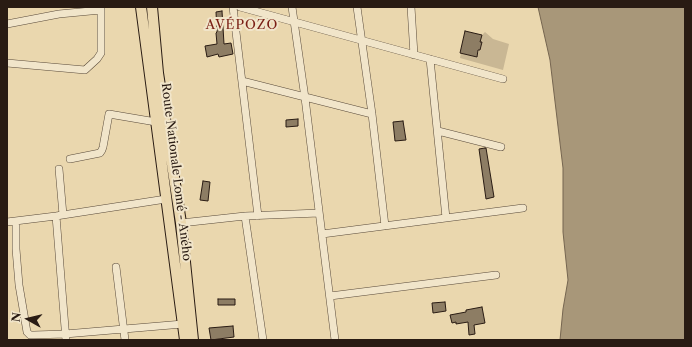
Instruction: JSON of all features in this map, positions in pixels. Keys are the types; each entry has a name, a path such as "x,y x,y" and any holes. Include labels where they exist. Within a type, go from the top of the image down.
{"highway":[{"name":"Route Nationale Lomé - Aného","path":"141,7 185,340"},
{"name":"Route Nationale Lomé - Aného","path":"152,7 158,73 180,223 193,340"}],"street":[{"path":"234,7 258,216"},
{"path":"240,7 503,79"},
{"path":"292,7 305,98 335,340"},
{"path":"357,7 372,114 385,226"},
{"path":"411,7 414,55"},
{"path":"7,24 59,14 101,9 101,53 97,59 84,70 7,63"},
{"path":"430,59 446,218"},
{"path":"242,81 372,114"},
{"path":"70,159 100,153 103,148 109,114 156,122"},
{"path":"438,131 502,147"},
{"path":"59,168 65,337"},
{"path":"7,222 166,199"},
{"path":"322,234 523,208"},
{"path":"180,223 245,216 319,213"},
{"path":"245,216 263,340"},
{"path":"16,221 16,249 19,285 27,332 30,335 65,337 124,329 183,324"},
{"path":"116,267 125,340"},
{"path":"330,296 496,275"}],"shaded area":[{"path":"538,7 685,7 685,340 560,340 568,280 563,232 563,168 550,60"},
{"path":"485,32 493,39 509,44 503,70 460,58 461,53 477,57 482,43 480,42 482,35"}],"building":[{"path":"222,11 224,44 231,43 233,54 219,57 218,54 207,57 205,46 217,44 216,12"},
{"path":"465,31 482,35 480,42 482,42 480,50 478,50 477,57 460,53"},
{"path":"298,119 298,126 286,127 286,120"},
{"path":"403,121 406,140 395,141 393,122"},
{"path":"486,148 494,197 486,199 479,149"},
{"path":"203,181 210,182 208,201 200,200"},
{"path":"218,299 235,299 235,305 218,305"},
{"path":"445,302 446,311 433,313 432,303"},
{"path":"482,307 485,323 474,325 475,334 469,335 468,322 456,324 456,322 452,323 450,315"},
{"path":"233,326 234,337 211,340 209,328"}],"district":[{"name":"AVÉPOZO","path":"242,25"}]}
